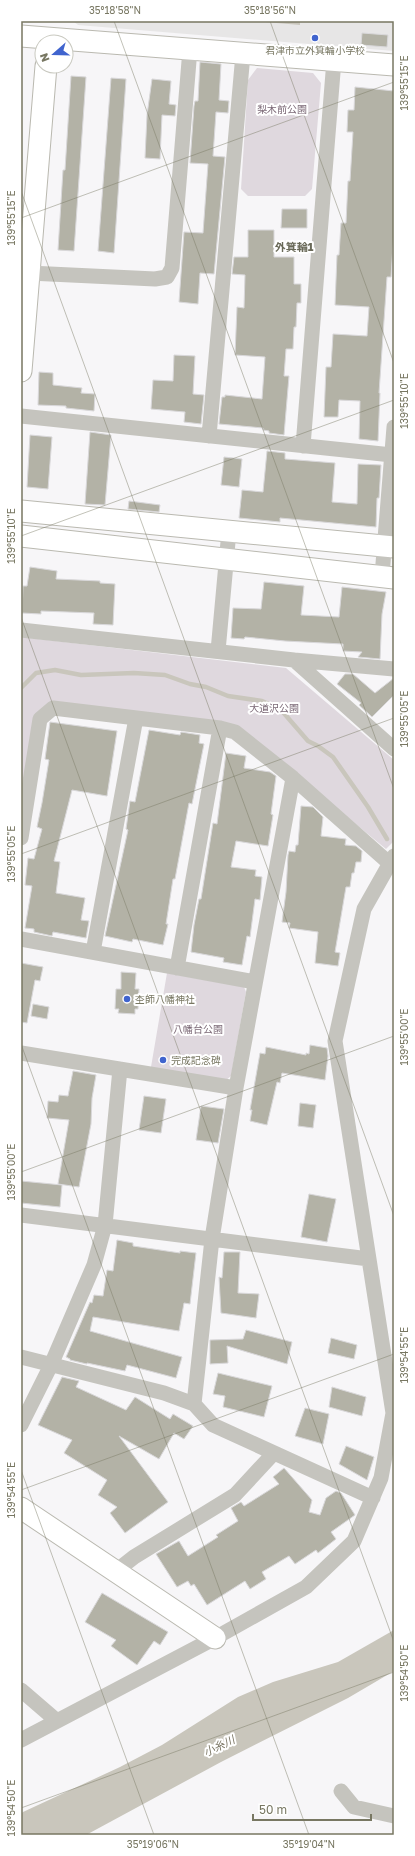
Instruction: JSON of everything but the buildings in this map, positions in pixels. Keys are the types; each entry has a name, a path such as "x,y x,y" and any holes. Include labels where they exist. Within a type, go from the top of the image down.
{"street":[{"path":"21,36 34,35"},
{"path":"74,37 190,50 394,65"},
{"path":"29,272 155,278 167,277 172,268 190,50"},
{"path":"209,436 242,54"},
{"path":"302,446 334,60"},
{"path":"21,371 45,74"},
{"path":"21,416 392,455"},
{"path":"21,536 388,577 394,427"},
{"path":"21,512 389,546"},
{"path":"218,651 229,531"},
{"path":"21,630 294,660 394,669"},
{"path":"294,660 394,749"},
{"path":"21,838 40,719 53,708 220,728 235,732 392,859 364,909 335,1041 393,1413 381,1478 354,1541 306,1587 215,1638 21,1740"},
{"path":"93,952 136,718"},
{"path":"177,968 220,728"},
{"path":"194,1404 212,1239 236,1088 293,778"},
{"path":"21,939 255,982"},
{"path":"21,1053 236,1088"},
{"path":"21,1425 51,1365 94,1265 105,1226 120,1069"},
{"path":"21,1215 368,1259"},
{"path":"21,1356 164,1393 194,1404 213,1425 372,1498"},
{"path":"115,1572 134,1557 235,1495 274,1453"},
{"path":"21,1508 215,1638"},
{"path":"21,1690 57,1721"},
{"path":"341,1791 354,1807 394,1816"}],"shaded area":[{"name":"君津市立外箕輪小学校","path":"73,21 394,21 394,51 78,25"}],"green space":[{"name":"梨木前公園","path":"257,68 313,73 321,83 312,189 305,196 248,196 241,189 248,80"},
{"name":"大道沢公園","path":"21,637 286,668 394,760 394,841 386,849 237,726 47,704 21,805"},
{"name":"八幡台公園","path":"167,973 244,987 246,992 231,1076 225,1081 151,1067"}],"water":[{"path":"300,21 300,25 265,22"},
{"name":"小糸川","path":"394,1630 394,1671 348,1698 221,1762 86,1835 21,1835 21,1814 23,1812 120,1767 162,1745 238,1697 273,1682 338,1662"}],"waterway":[{"path":"21,688 36,673 55,670 81,675 134,673 165,675 190,684 206,687 228,696 262,701 282,711 308,741 333,757 368,807 387,839"}],"place":[{"name":"君津市立外箕輪小学校","path":"315,38"},
{"name":"杢師八幡神社","path":"127,999"},
{"name":"完成記念碑","path":"163,1060"}],"district":[{"name":"外箕輪1","path":"294,247"}]}
